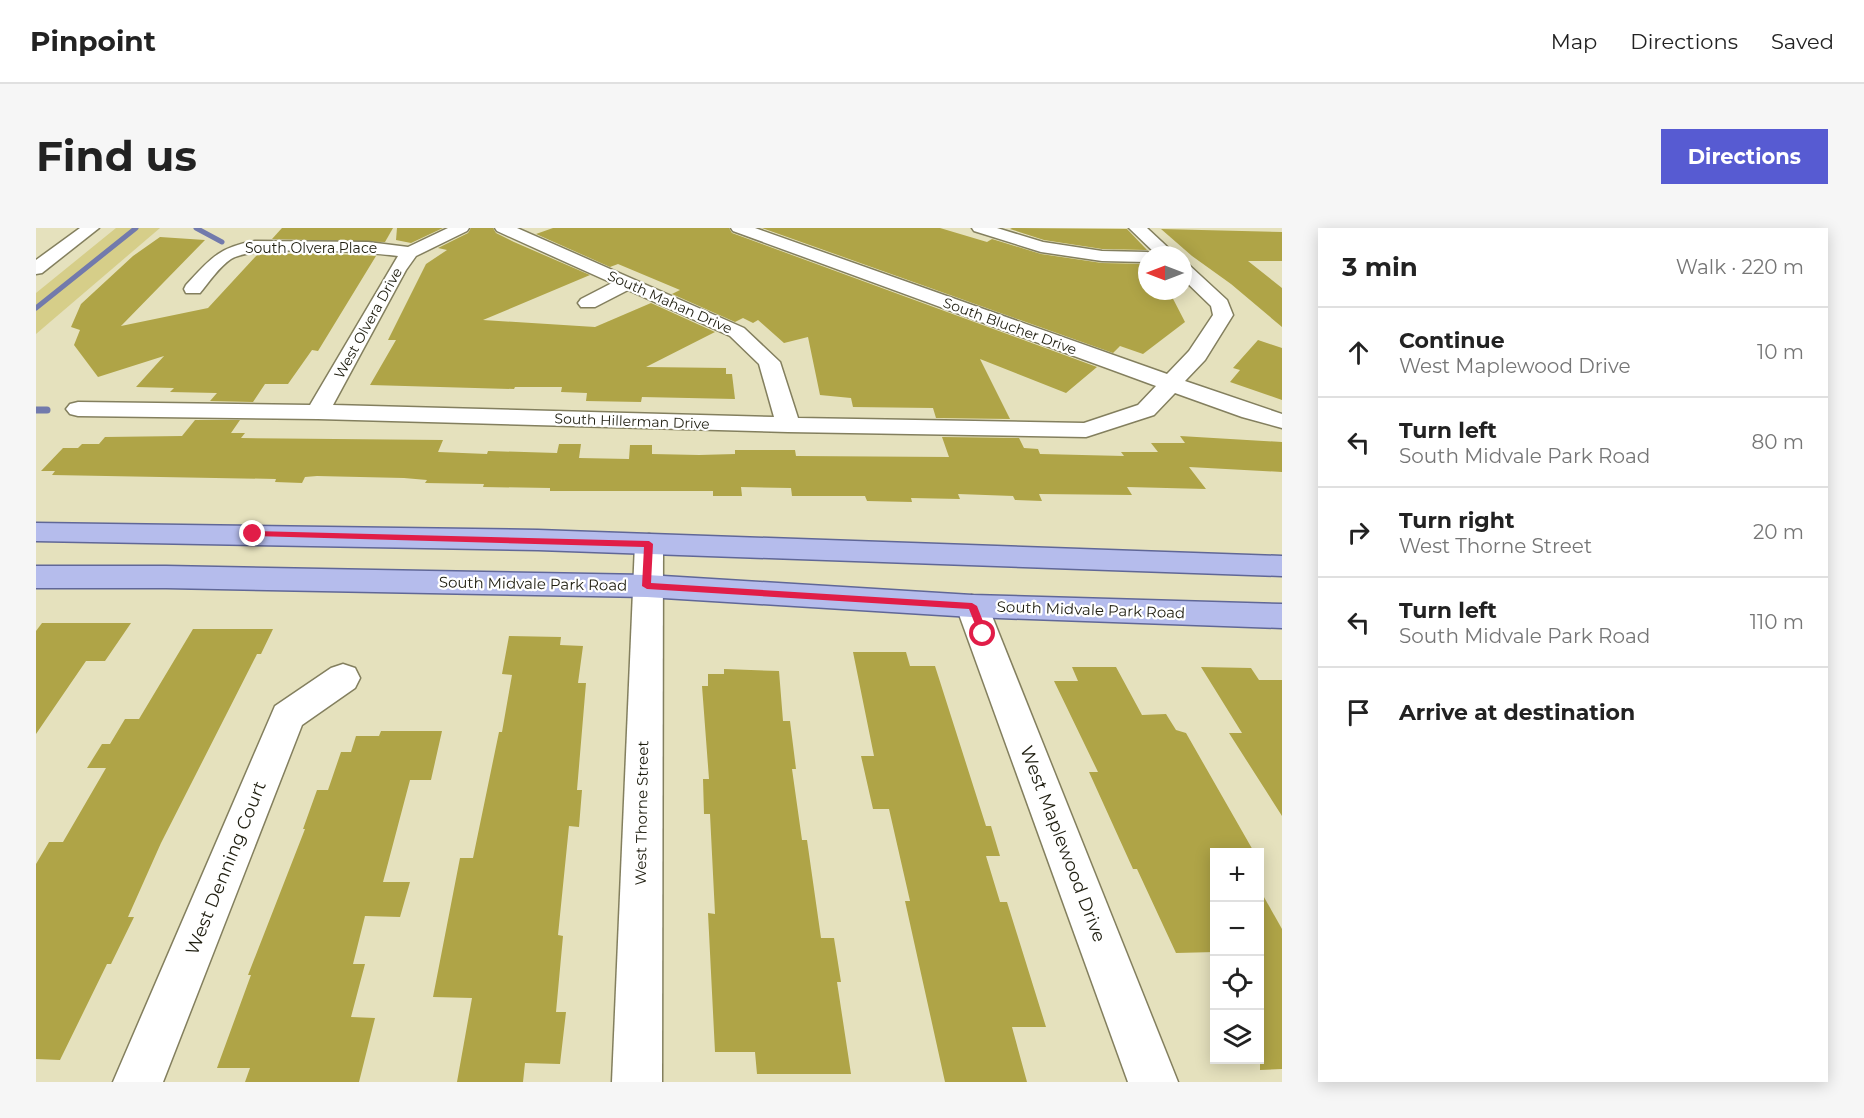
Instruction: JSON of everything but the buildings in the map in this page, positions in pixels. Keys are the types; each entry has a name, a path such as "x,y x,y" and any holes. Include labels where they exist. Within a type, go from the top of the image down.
{"main road":[{"path":"36,532 310,535 649,544 1282,566"},
{"name":"South Midvale Park Road","path":"36,577 178,577 647,586 972,606 1282,616"}],"street":[{"path":"36,269 91,228"},
{"name":"West Olvera Drive","path":"318,412 397,270 410,252 461,228"},
{"name":"South Mahan Drive","path":"503,228 737,332 769,362 788,425"},
{"name":"South Blucher Drive","path":"739,228 1250,412 1282,421"},
{"path":"980,228 1041,247 1102,256 1138,257"},
{"path":"1137,228 1157,246"},
{"name":"South Olvera Place","path":"193,289 218,260 238,248 255,246 368,247 410,252"},
{"name":"South Hillerman Drive","path":"78,409 318,412 788,425 1086,430 1146,410 1197,355 1223,315 1220,304 1192,278"},
{"path":"588,303 628,283"},
{"name":"West Thorne Street","path":"637,1082 649,544"},
{"name":"West Maplewood Drive","path":"972,606 1153,1082"},
{"name":"West Denning Court","path":"138,1082 288,716 343,678"}],"shaded area":[{"path":"116,228 160,228 36,334 36,293"}],"waterway":[{"path":"36,308 136,228"},
{"path":"196,228 222,242"},
{"path":"36,410 47,410"}],"route":[{"path":"253,534 649,544 647,586 972,606 983,634"}]}
